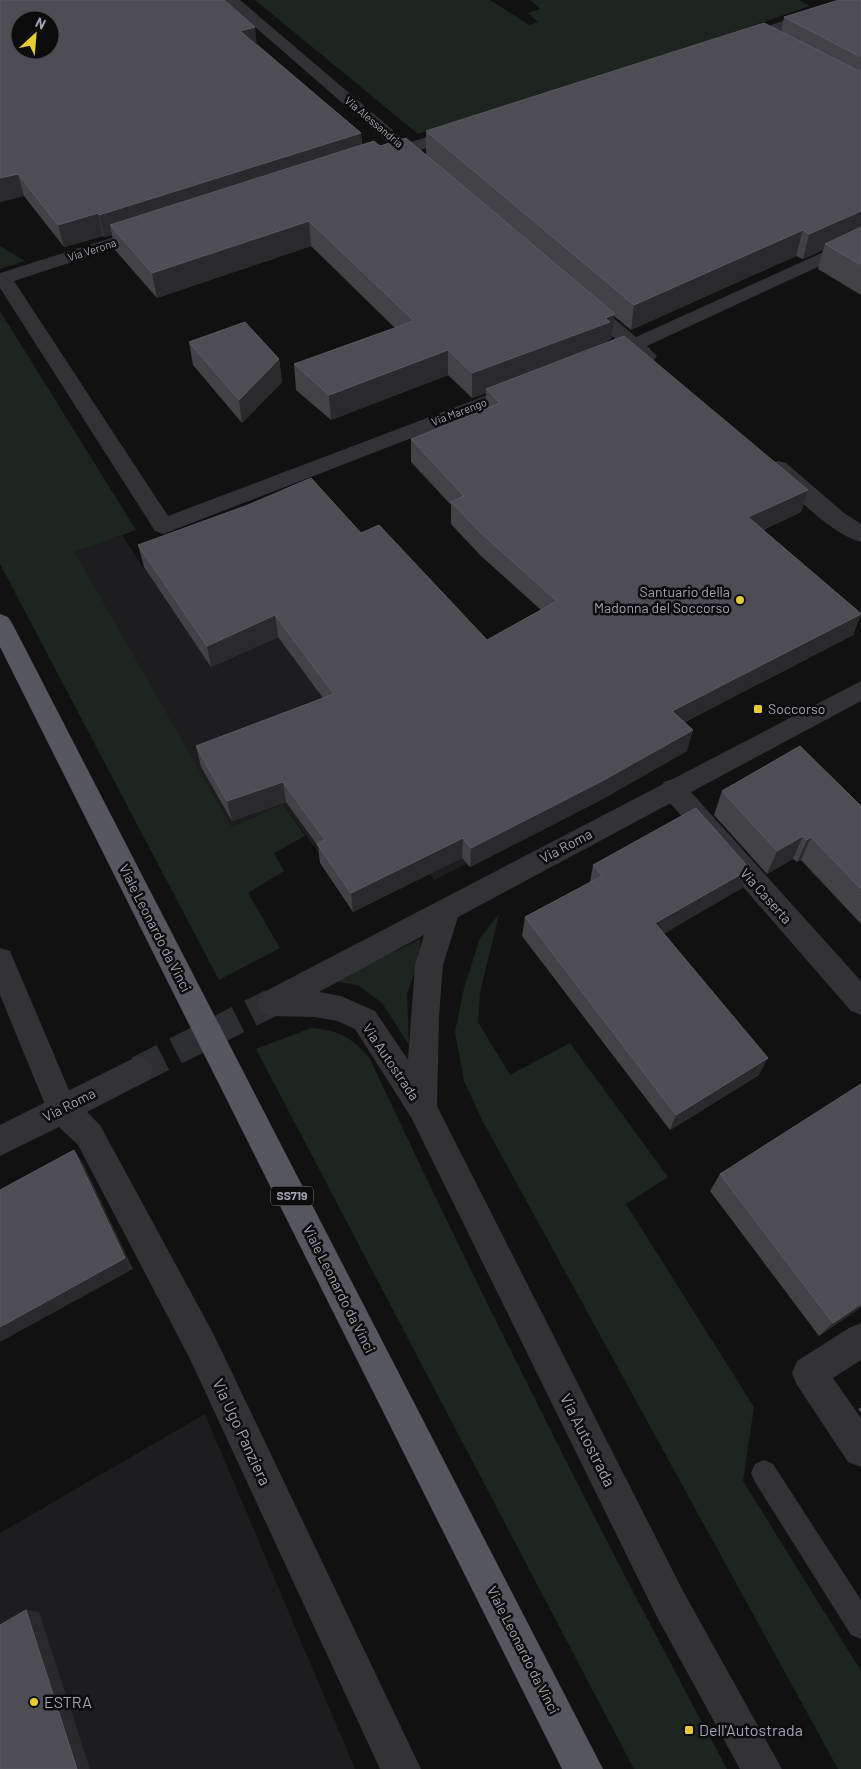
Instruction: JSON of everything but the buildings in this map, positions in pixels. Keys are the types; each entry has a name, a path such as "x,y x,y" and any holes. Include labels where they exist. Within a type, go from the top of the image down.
{"highway":[{"name":"Viale Leonardo da Vinci","path":"0,623 583,1769"}],"street":[{"name":"Via Alessandria","path":"231,0 427,168"},
{"path":"817,0 835,9"},
{"path":"724,46 861,0"},
{"path":"752,36 769,45"},
{"path":"364,163 480,125"},
{"name":"Via Verona","path":"163,526 3,278 164,227"},
{"path":"579,366 634,345 861,240"},
{"path":"568,288 657,364"},
{"name":"Via Marengo","path":"163,526 542,381"},
{"path":"762,454 836,518 861,546"},
{"path":"836,518 861,534"},
{"name":"Via Roma","path":"271,1003 861,690"},
{"name":"Via Caserta","path":"673,789 861,1002"},
{"name":"Via Autostrada","path":"422,1107 424,1018 429,965 446,910"},
{"path":"0,960 62,1109"},
{"name":"Via Autostrada","path":"271,1003 315,1004 342,1009 365,1020 422,1107 670,1604 762,1769"},
{"name":"Via Roma","path":"0,1141 138,1070"},
{"name":"Via Ugo Panziera","path":"62,1109 89,1136 202,1347 401,1769"},
{"path":"861,1340 809,1373 861,1448"}],"lane":[{"path":"764,1473 861,1625"}],"shaded area":[{"path":"255,0 490,0 529,25 538,22 528,13 540,9 530,0 799,0 810,6 626,69 418,134"},
{"path":"0,246 25,261 0,269"},
{"path":"0,311 136,530 75,552 232,827 283,804 305,836 274,853 284,871 248,893 280,948 219,980 0,564"},
{"path":"122,535 145,570 168,561 231,578 470,862 434,880 399,829 325,862 283,804 232,827 75,552"},
{"path":"499,914 480,993 478,1022 510,1075 570,1043 668,1177 626,1204 754,1407 743,1481 861,1671 861,1769 838,1769 482,1120 464,1081 455,1032 464,988 480,938"},
{"path":"421,939 417,964 407,995 409,1045 382,1003 358,985 332,981"},
{"path":"311,1028 343,1036 356,1044 369,1057 543,1416 727,1769 634,1769 256,1049"},
{"path":"205,1414 355,1769 0,1769 0,1533"}],"tunnel":[{"path":"138,1070 271,1003"}],"place":[{"name":"Santuario della Madonna del Soccorso","path":"740,600"},
{"name":"Soccorso","path":"758,709"},
{"name":"ESTRA","path":"34,1702"},
{"name":"Dell'Autostrada","path":"689,1730"}]}
